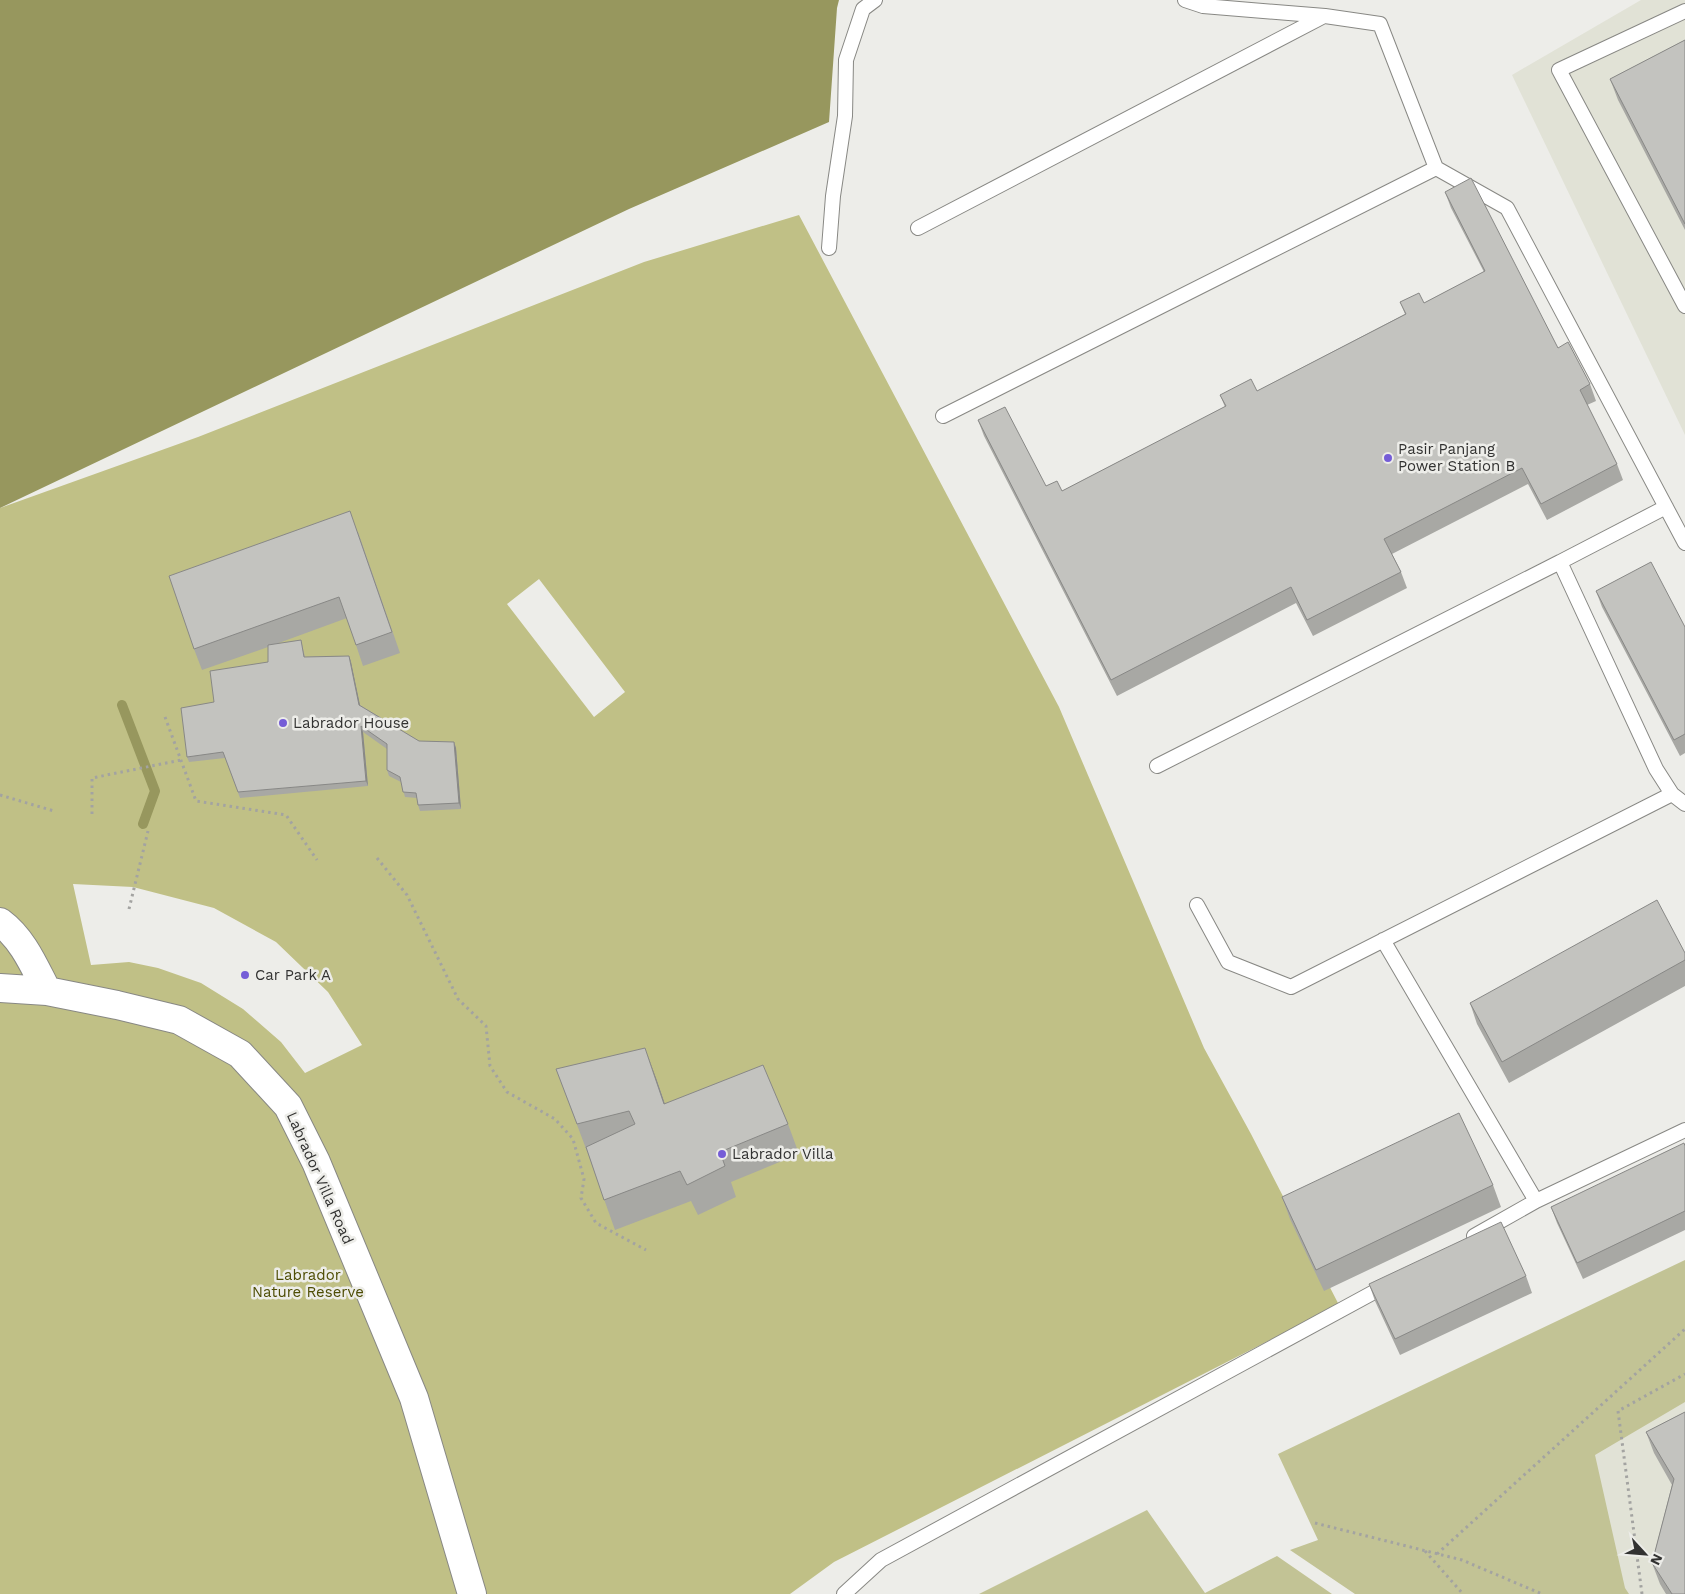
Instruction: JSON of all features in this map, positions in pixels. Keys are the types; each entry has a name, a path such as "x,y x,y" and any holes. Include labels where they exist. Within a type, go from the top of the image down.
{"street":[{"path":"0,922 10,929 28,954 47,991"},
{"name":"Labrador Villa Road","path":"0,988 47,991 117,1004 179,1020 240,1054 288,1106 316,1162 414,1398 472,1594"}],"lane":[{"path":"829,248 833,196 845,116 846,60 863,9 875,0"},
{"path":"1185,0 1203,6 1325,16 1380,24 1436,168 1507,208 1685,544"},
{"path":"1685,11 1559,70 1685,306"},
{"path":"918,228 1325,16"},
{"path":"943,416 1436,168"},
{"path":"1157,766 1666,507"},
{"path":"1560,562 1656,769 1672,794 1685,804"},
{"path":"1197,905 1228,962 1291,987 1672,794"},
{"path":"1383,940 1536,1201"},
{"path":"1460,1244 1536,1201 1685,1130"},
{"path":"844,1594 881,1560 1400,1277"}],"path":[{"path":"165,717 196,801 286,815 317,860"},
{"path":"92,814 92,778 181,760"},
{"path":"0,795 54,811"},
{"path":"129,909 148,831"},
{"path":"377,858 407,895 458,999 486,1026 490,1066 507,1092 555,1119 573,1139 584,1179 581,1198 596,1223 646,1250"},
{"path":"1437,1554 1685,1329"},
{"path":"1642,1594 1618,1411 1685,1374"},
{"path":"1315,1523 1462,1560 1542,1594"},
{"path":"1425,1551 1463,1594"}],"shaded area":[{"path":"0,0 839,0 829,122 629,209 0,508"},
{"path":"1641,0 1685,0 1685,435 1512,75"},
{"path":"1685,1393 1685,1594 1613,1594 1534,1469"}],"green space":[{"name":"Labrador Nature Reserve","path":"799,215 1059,707 1204,1048 1251,1134 1339,1305 834,1562 790,1594 0,1594 0,508 198,437 644,262","holes":["539,579 625,692 594,717 507,604","73,884 133,887 214,908 276,942 328,992 362,1045 305,1073 281,1042 243,1009 201,983 158,968 129,962 91,965"]},
{"path":"1685,1260 1685,1402 1595,1455 1625,1588 1629,1594 1355,1594 1290,1550 1318,1540 1278,1454"},
{"path":"1147,1510 1205,1593 1277,1556 1332,1594 979,1594"}],"building":[{"path":"1685,40 1685,224 1610,79"},
{"name":"Pasir Panjang Power Station B","path":"1471,178 1558,348 1568,342 1590,384 1580,390 1617,464 1541,504 1522,468 1384,539 1401,572 1307,620 1291,587 1111,680 978,420 1005,407 1046,486 1057,481 1062,491 1226,406 1220,395 1251,379 1257,391 1406,314 1400,302 1419,293 1424,303 1485,271 1445,192"},
{"path":"350,511 392,632 356,645 339,597 194,649 169,576"},
{"path":"1651,562 1685,627 1685,734 1674,740 1596,591"},
{"name":"Labrador House","path":"301,640 304,657 349,656 359,705 419,741 454,742 459,803 418,805 416,793 403,792 400,777 387,770 387,744 361,726 366,781 238,792 223,752 187,757 181,708 214,702 210,671 268,662 268,645"},
{"path":"1657,900 1685,953 1685,960 1502,1062 1470,1003"},
{"path":"645,1048 664,1104 763,1065 788,1124 720,1152 725,1166 687,1185 680,1171 604,1200 586,1147 635,1124 629,1111 577,1124 556,1069"},
{"path":"1459,1113 1493,1185 1316,1270 1282,1197"},
{"path":"1684,1143 1685,1211 1577,1263 1551,1207"},
{"path":"1501,1222 1526,1276 1395,1339 1369,1284"},
{"path":"1685,1412 1685,1594 1672,1594 1652,1563 1674,1479 1646,1432"}],"waterway":[{"path":"122,705 155,791 143,824"}],"place":[{"name":"Pasir Panjang Power Station B","path":"1388,458"},
{"name":"Labrador House","path":"283,723"},
{"name":"Car Park A","path":"245,975"},
{"name":"Labrador Villa","path":"722,1154"}]}
